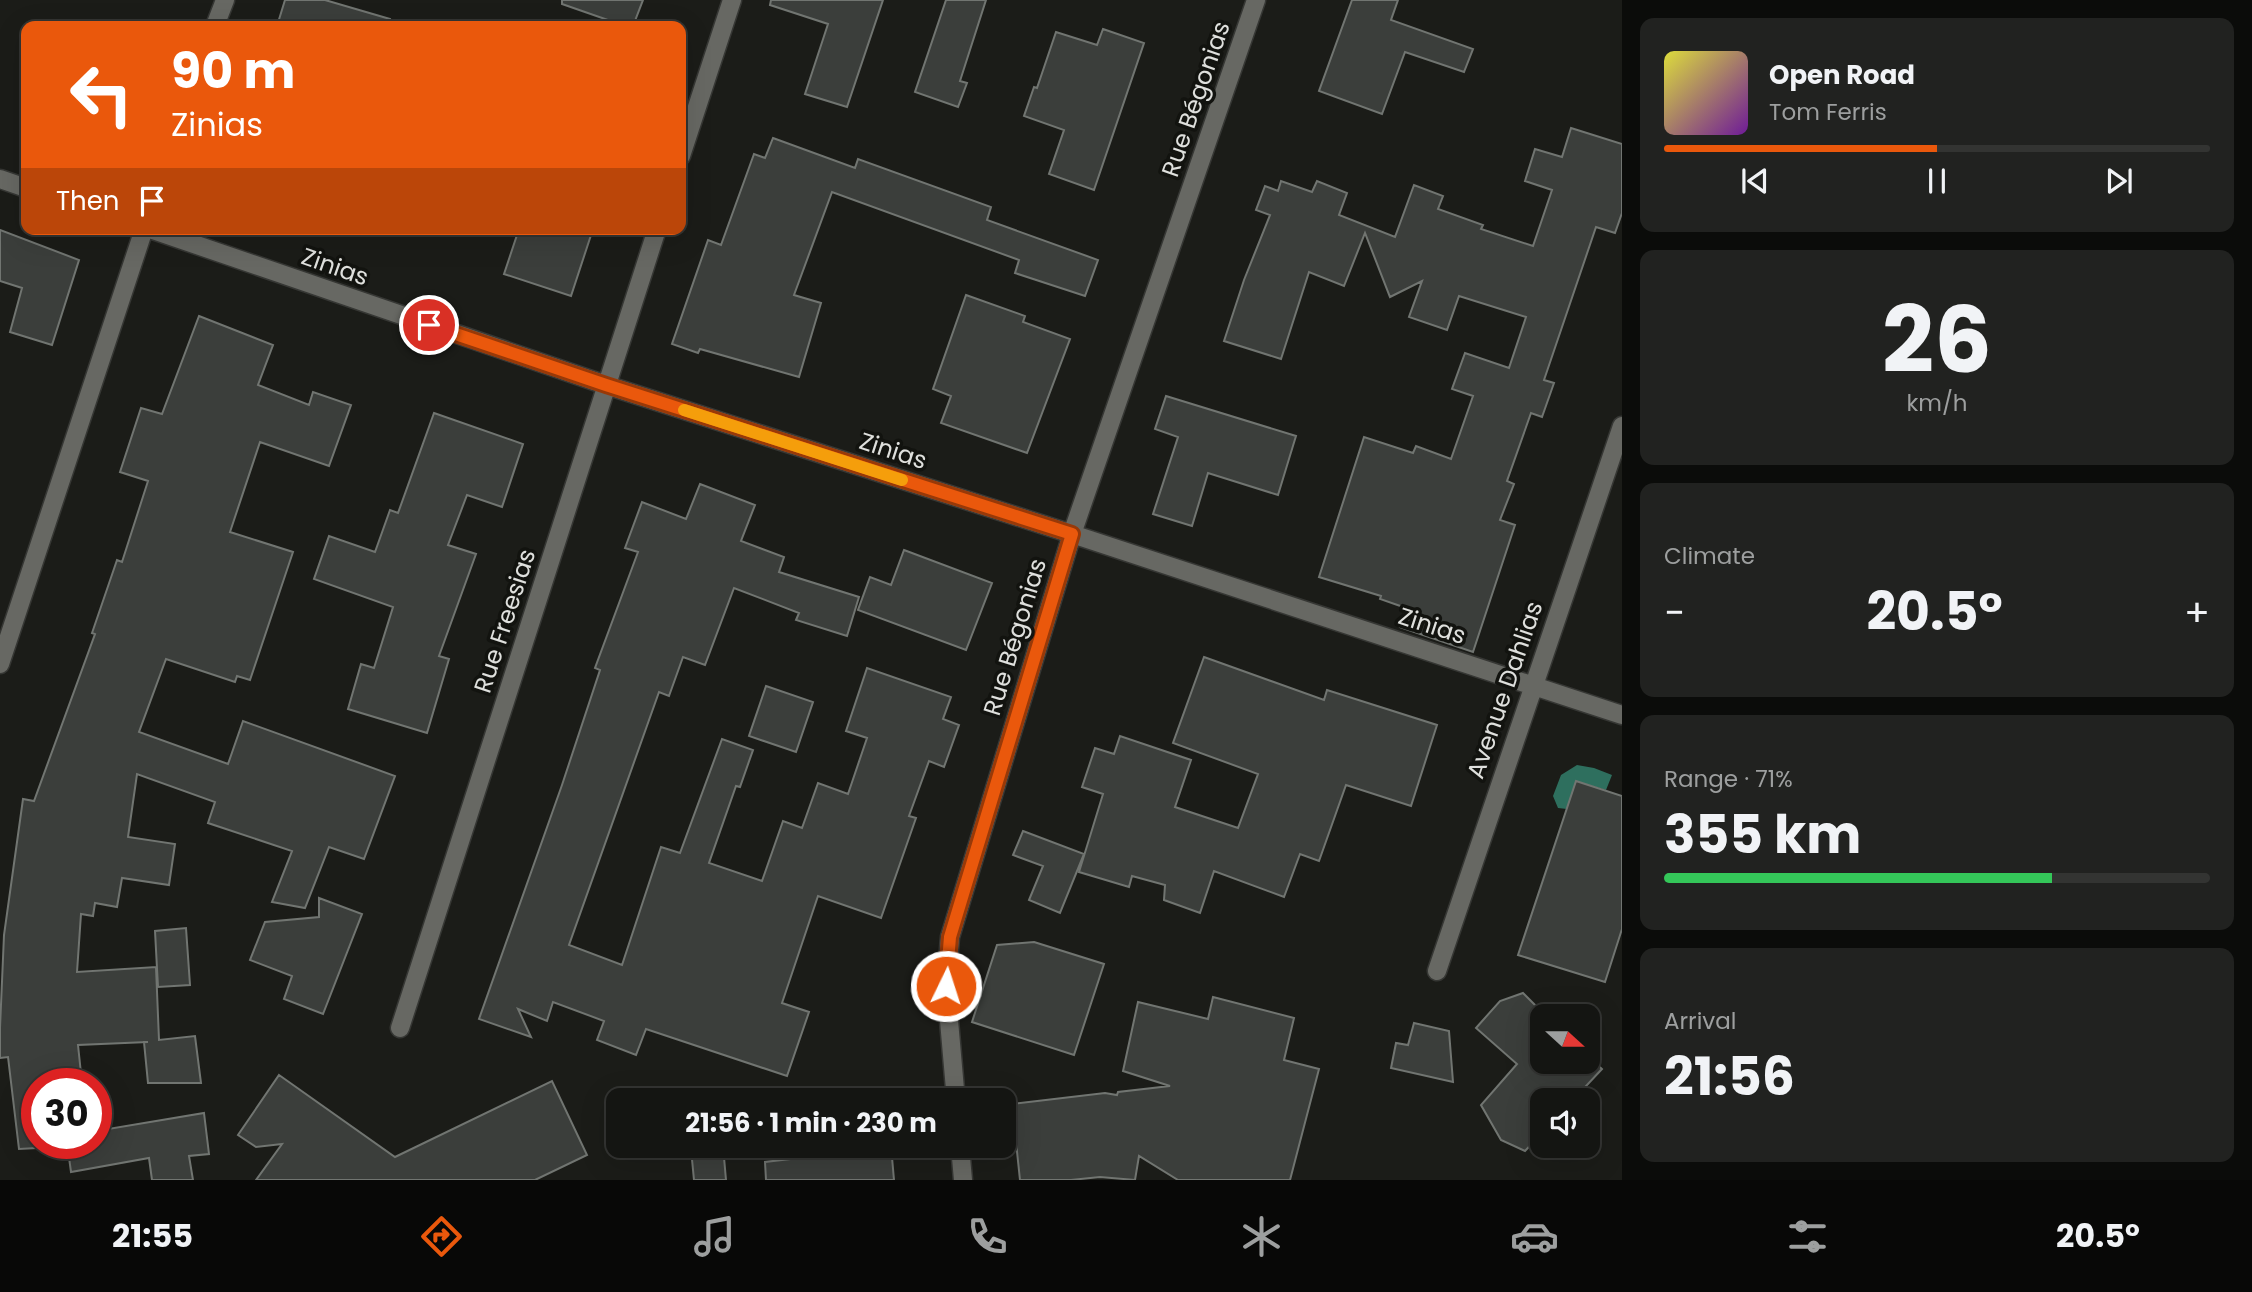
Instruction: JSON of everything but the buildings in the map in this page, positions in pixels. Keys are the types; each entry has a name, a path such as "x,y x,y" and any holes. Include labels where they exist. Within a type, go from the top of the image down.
{"street":[{"path":"217,21 225,0"},
{"path":"686,141 732,0"},
{"name":"Rue Bégonias","path":"955,1088 946,986 950,937 1072,534 1256,0"},
{"path":"0,179 21,186"},
{"path":"0,664 142,235"},
{"name":"Zinias","path":"168,235 606,385 1072,534 1622,715"},
{"name":"Rue Freesias","path":"400,1028 655,235"},
{"name":"Avenue Dahlias","path":"1437,971 1622,426"},
{"path":"961,1158 963,1180"}],"shaded area":[{"path":"1577,765 1612,775 1606,790 1576,781 1567,809 1558,808 1553,796 1561,775"}],"slow traffic":[{"path":"684,410 902,480"}],"route":[{"path":"429,325 606,385 1072,534 950,937 946,986"}]}
